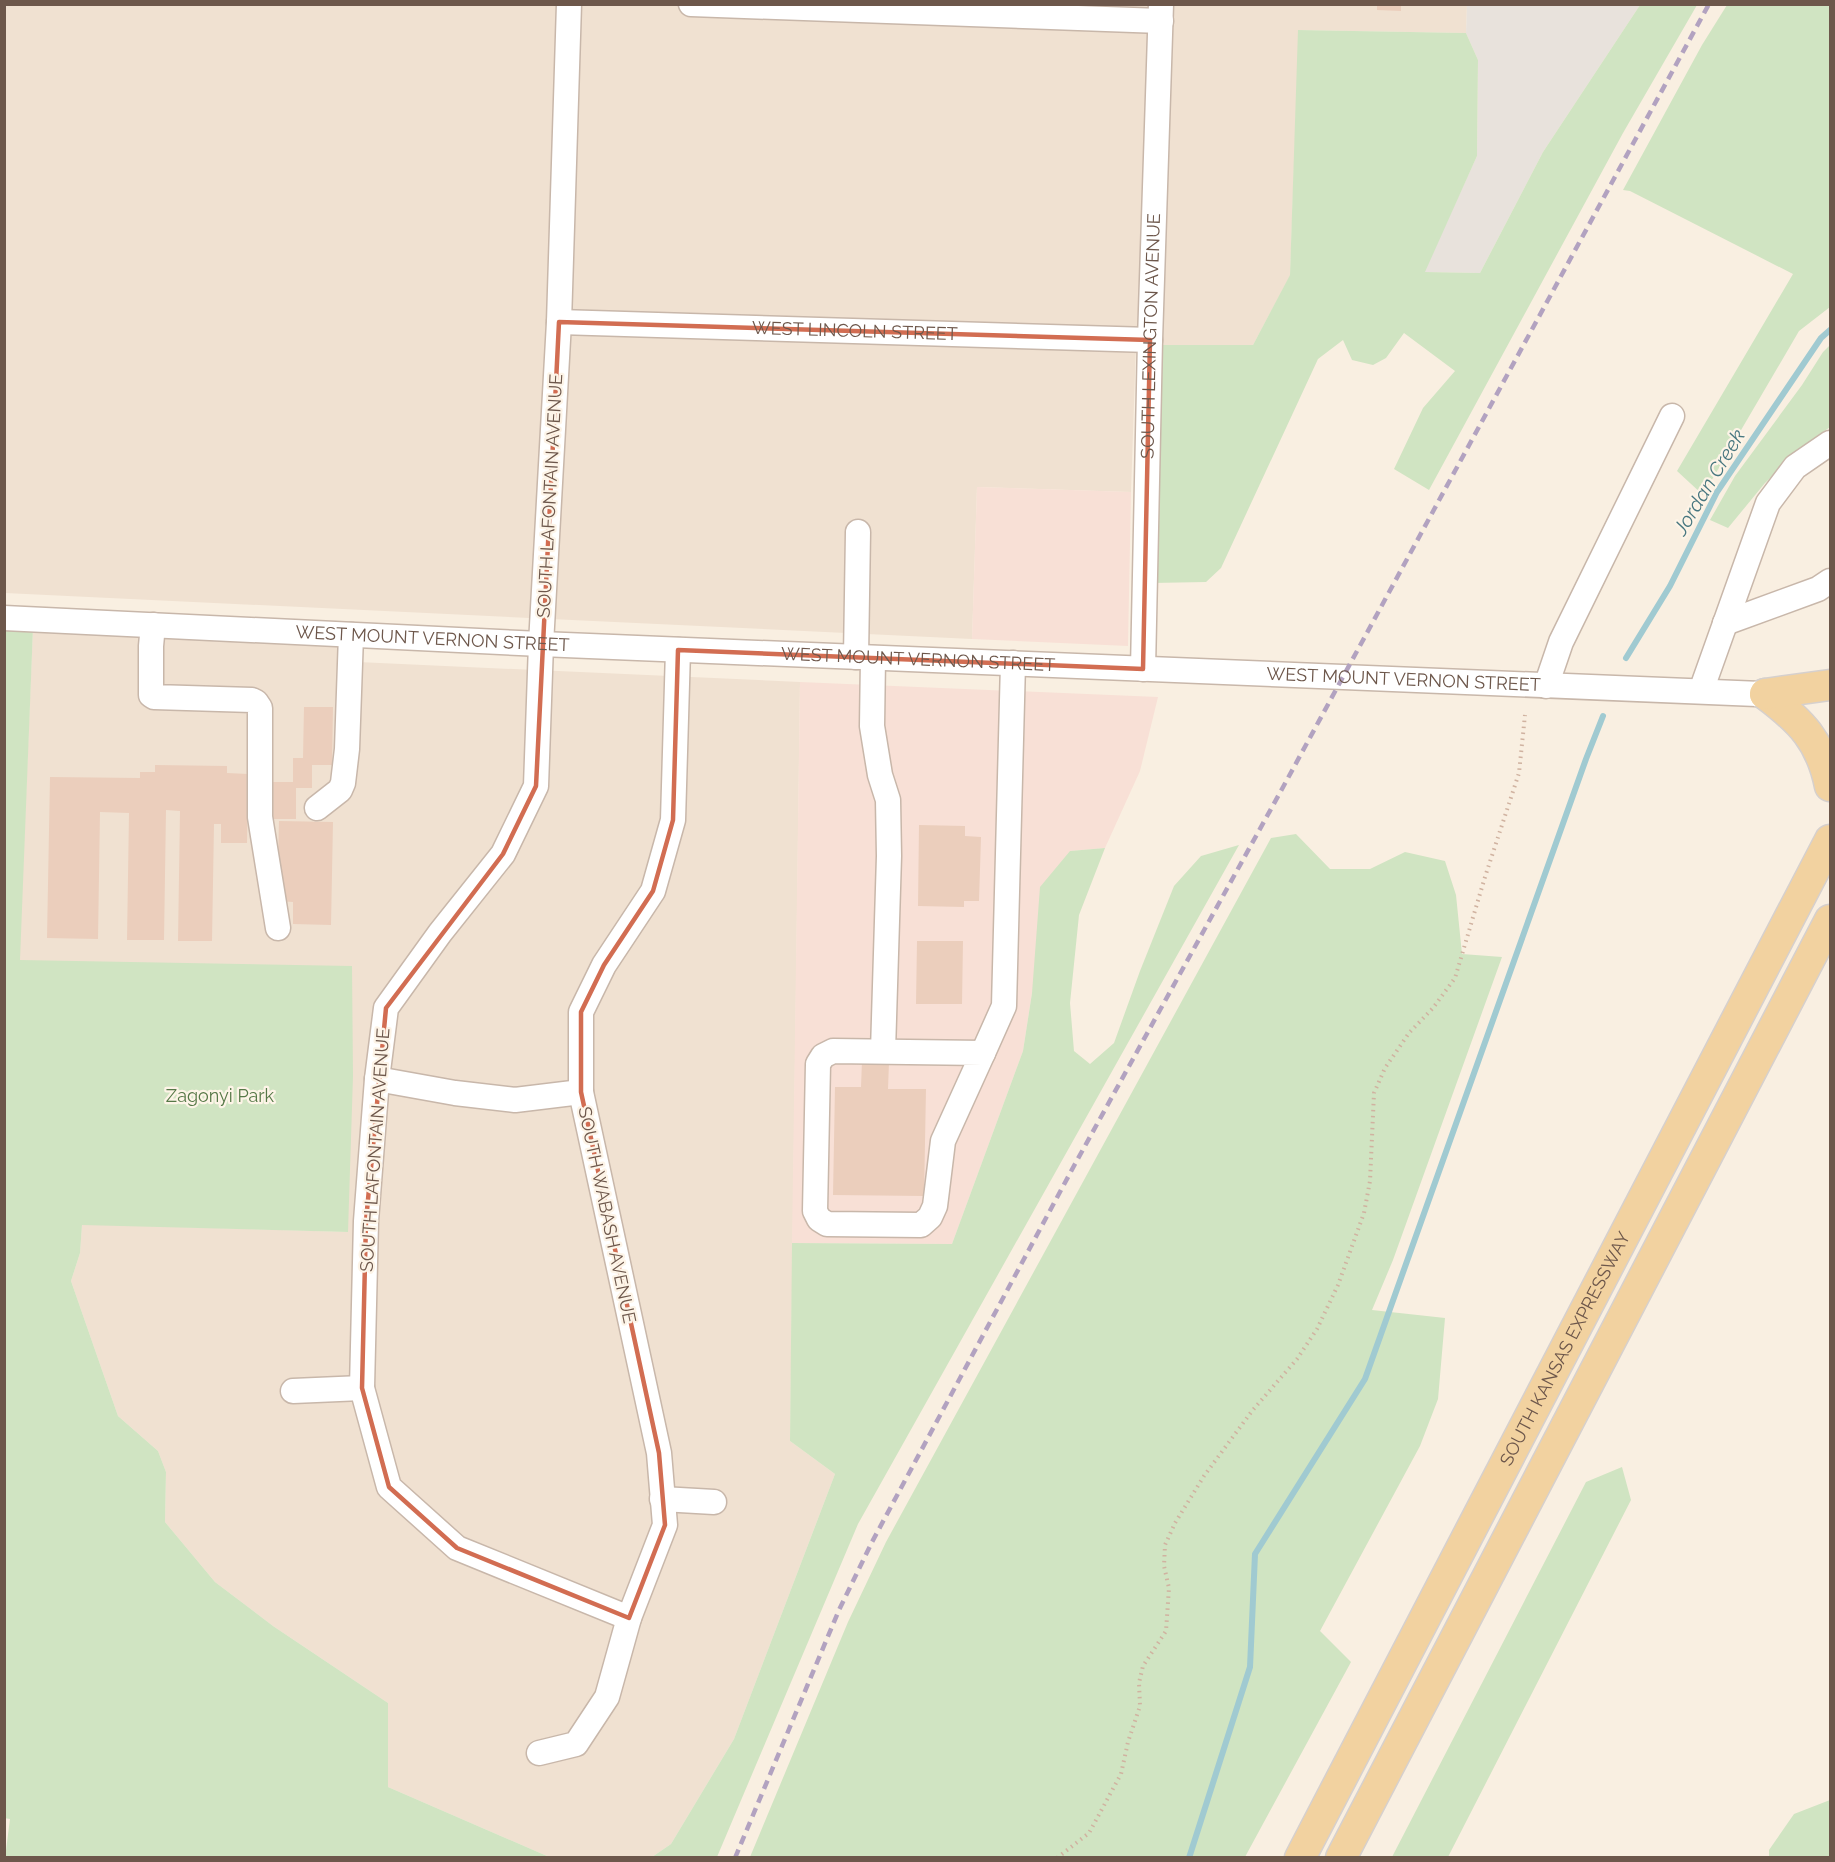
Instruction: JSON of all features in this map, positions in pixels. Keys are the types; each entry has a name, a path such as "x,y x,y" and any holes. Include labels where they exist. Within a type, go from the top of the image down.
{"main road":[{"path":"1765,694 1830,685"},
{"path":"1765,694 1802,724 1812,738 1825,765 1830,786"},
{"name":"SOUTH KANSAS EXPRESSWAY","path":"1300,1857 1830,833"},
{"name":"SOUTH KANSAS EXPRESSWAY","path":"1341,1857 1830,920"}],"street":[{"name":"SOUTH LAFONTAIN AVENUE","path":"569,4 559,322 541,644 536,786 503,854 440,933 386,1008 377,1079 366,1221 362,1388 389,1487 457,1548 628,1618"},
{"path":"691,4 1161,13"},
{"name":"SOUTH LEXINGTON AVENUE","path":"1143,669 1150,340 1161,13"},
{"name":"WEST LINCOLN STREET","path":"559,322 1150,340"},
{"path":"1546,686 1561,642 1672,416"},
{"path":"1701,691 1768,503 1795,467 1830,442"},
{"path":"858,532 864,658 880,775 888,801 889,856 884,1051"},
{"path":"1725,623 1818,589 1830,580"},
{"name":"WEST MOUNT VERNON STREET","path":"4,618 678,650 1830,697"},
{"path":"153,625 151,695 154,697 252,700 260,708 260,817 278,928"},
{"path":"317,808 340,790 343,783 347,749 351,635"},
{"name":"SOUTH WABASH AVENUE","path":"539,1753 576,1744 607,1697 628,1618 664,1525 659,1453 581,1092 581,1012 604,965 653,891 673,820 678,650"},
{"path":"983,1053 833,1051 823,1056 818,1064 815,1211 819,1219 827,1224 921,1225 930,1217 935,1206 943,1141 983,1053 1004,1006 1013,663"},
{"path":"377,1079 456,1093 515,1100 581,1092"},
{"path":"293,1391 362,1388"},
{"path":"662,1499 714,1502"}],"path":[{"path":"1057,1857 1089,1833 1121,1774 1128,1742 1140,1706 1139,1683 1143,1666 1166,1631 1169,1588 1164,1566 1165,1545 1168,1538 1204,1476 1252,1411 1297,1359 1317,1329 1338,1285 1364,1213 1370,1181 1374,1093 1384,1068 1455,978 1519,773 1525,715"}],"highlighted area":[{"path":"559,322 1150,340 1143,669 678,650 673,820 653,891 604,965 581,1012 581,1092 659,1453 665,1525 629,1618 457,1548 389,1487 362,1388 366,1221 386,1008 503,854 536,786"}],"shaded area":[{"path":"855,4 1172,9 1022,5 1467,5 1466,33 1299,30 1290,276 1253,345 1136,345 1131,492 977,487 972,639 5,593 5,5"},
{"path":"1467,5 1640,5 1543,152 1480,273 1424,272 1477,156 1478,60 1466,33"},
{"path":"977,487 1131,492 1128,646 972,639"},
{"path":"33,628 358,647 358,662 800,682 790,1441 835,1474 734,1739 671,1844 652,1857 555,1858 547,1856 388,1787 388,1703 273,1626 215,1582 165,1522 166,1472 158,1451 118,1416 71,1281 80,1253 82,1224 348,1232 19,960"},
{"path":"800,682 1158,697 1140,771 1105,848 1070,851 1032,993 1023,1051 952,1244 792,1243"}],"green space":[{"path":"1640,5 1697,5 1623,133 1429,490 1394,469 1423,408 1455,371 1404,333 1386,358 1373,365 1352,360 1343,340 1318,359 1221,568 1206,582 1152,583 1162,345 1253,345 1290,275 1298,30 1466,33 1478,60 1477,156 1425,272 1480,273 1543,152"},
{"path":"1727,5 1830,5 1830,307 1799,331 1703,495 1677,471 1793,274 1630,191 1623,190 1702,45"},
{"path":"1830,345 1830,427 1802,447 1765,483 1728,528 1710,520 1735,476"},
{"name":"Zagonyi Park","path":"5,626 33,628 20,960 352,966 353,1076 348,1232 82,1225 80,1253 71,1281 118,1416 158,1451 166,1472 165,1522 215,1582 273,1626 388,1703 388,1787 547,1856 555,1857 5,1858 10,1819 4,1818"},
{"path":"1296,834 1330,869 1370,869 1405,852 1445,861 1456,895 1462,954 1502,957 1393,1260 1372,1310 1445,1318 1438,1399 1420,1446 1320,1631 1351,1662 1245,1857 750,1857 848,1622 886,1542 1271,838"},
{"path":"1239,845 858,1524 717,1857 652,1857 671,1844 734,1739 835,1474 790,1441 792,1243 952,1244 1023,1051 1032,993 1040,887 1070,851 1105,848 1079,915 1070,1003 1074,1051 1090,1064 1114,1043 1174,886 1201,856"},
{"path":"1622,1467 1631,1500 1448,1857 1392,1857 1586,1482"},
{"path":"1830,1800 1830,1857 1769,1857 1769,1850 1794,1814"}],"building":[{"path":"1377,4 1401,4 1401,11 1377,10"},
{"path":"304,707 333,707 332,765 312,765 312,788 296,788 296,819 267,819 268,782 293,782 293,758 303,758"},
{"path":"155,765 227,766 227,773 248,774 247,843 221,843 221,824 214,824 212,941 178,941 180,811 166,810 164,940 127,940 129,813 100,812 98,939 47,938 50,777 140,778 140,772 155,772"},
{"path":"279,821 333,822 331,925 293,924 293,902 277,901"},
{"path":"919,825 965,826 965,836 981,837 979,901 964,901 964,907 918,906"},
{"path":"917,941 963,941 962,1004 916,1004"},
{"path":"862,1061 889,1062 888,1089 926,1089 924,1196 833,1195 835,1087 861,1087"}],"waterway":[{"name":"Jordan Creek","path":"1626,658 1670,586 1717,492 1821,338 1830,330"},
{"path":"1189,1858 1250,1667 1255,1554 1365,1379 1603,716"}],"railway":[{"path":"735,1858 839,1610 872,1542 1075,1164 1709,4"}]}
